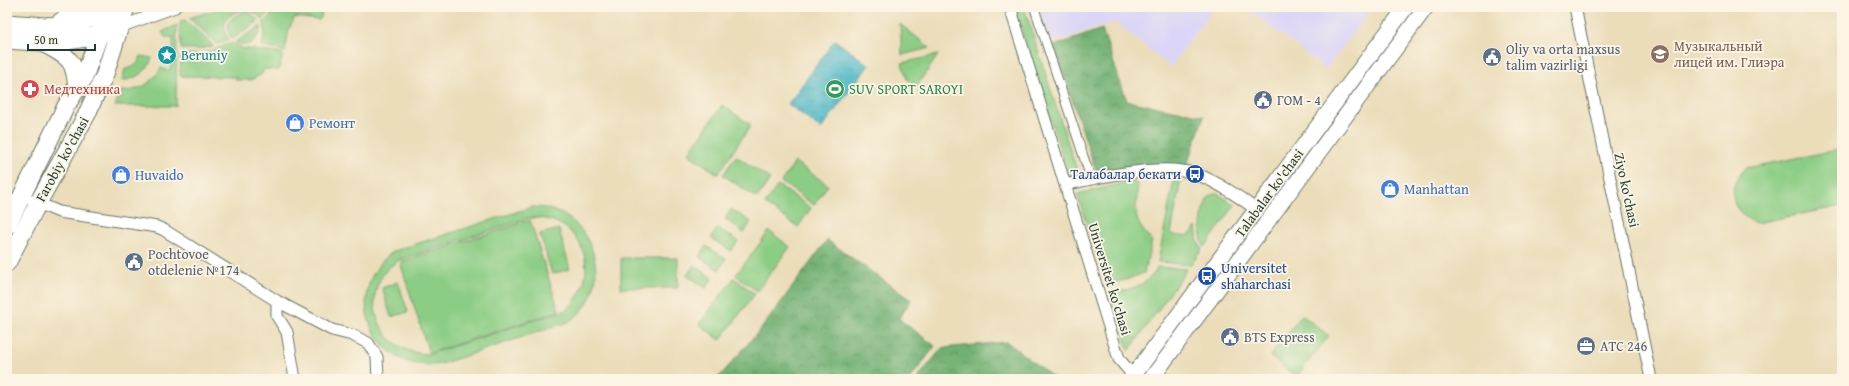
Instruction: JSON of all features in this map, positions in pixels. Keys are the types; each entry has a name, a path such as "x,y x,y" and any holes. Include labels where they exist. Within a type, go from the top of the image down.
{"main road":[{"path":"57,25 78,7"},
{"path":"7,24 57,25 82,22 107,11 127,7"},
{"name":"Farobiy ko'chasi","path":"7,263 86,116 106,74 127,7"},
{"name":"Talabalar ko'chasi","path":"1133,378 1406,7"},
{"name":"Talabalar ko'chasi","path":"1151,379 1426,7"},
{"path":"7,40 43,43 81,40 99,35 120,27 107,11"},
{"name":"Farobiy ko'chasi","path":"7,226 66,106 84,78 107,11"},
{"path":"43,43 63,54 73,63 77,91"},
{"path":"1332,107 1345,116"}],"street":[{"path":"120,27 175,7"},
{"name":"Universitet ko'chasi","path":"1010,7 1119,359 1133,378"},
{"path":"1034,7 1091,179"},
{"name":"Ziyo ko'chasi","path":"1575,7 1651,379"},
{"path":"1065,186 1091,179 1122,174 1176,170 1195,174 1221,186 1257,210"},
{"path":"22,195 59,212 156,227 164,230 276,300 332,330 368,343 377,357 378,379"},
{"path":"276,300 277,316 287,332 295,379"}],"shaded area":[{"path":"1039,7 1214,7 1171,67 1115,22 1051,43"},
{"path":"1245,7 1373,7 1326,69"}],"green space":[{"path":"225,7 274,7 262,19 256,13 248,11 234,13 228,18 225,24 225,31 229,40 217,44 189,18"},
{"path":"279,7 322,7 321,18 319,20 295,17 289,29 285,52 262,46 265,30 264,22"},
{"path":"1014,7 1024,7 1078,174 1069,177"},
{"path":"246,12 252,14 259,21 232,39 228,29 230,21 236,15"},
{"path":"185,20 214,46 199,49 181,49 180,21"},
{"path":"900,24 930,48 902,55"},
{"path":"177,25 176,106 115,106 120,91 133,90 144,86 161,68 169,71 173,60 173,37 166,39 162,32"},
{"path":"261,26 256,39 249,44 245,45 235,42"},
{"path":"1102,29 1127,101 1204,116 1187,165 1154,165 1096,171 1054,46"},
{"path":"232,43 242,48 283,54 279,70 264,69 262,74 251,80 236,80 236,77 180,76 181,54 201,54"},
{"path":"938,55 917,86 907,79 902,63"},
{"path":"141,56 152,58 147,68 141,74 122,81 125,69 131,68 135,65"},
{"path":"722,105 751,125 718,174 688,154"},
{"path":"1837,150 1842,152 1842,206 1756,223 1741,213 1736,206 1733,199 1735,183 1746,168"},
{"path":"736,156 770,179 757,198 723,175"},
{"path":"795,162 828,185 814,205 781,182"},
{"path":"1174,179 1181,179 1171,234 1185,236 1194,231 1196,227 1198,242 1202,249 1191,265 1158,262"},
{"path":"1133,181 1138,185 1136,215 1141,227 1152,241 1144,273 1126,280 1106,284 1077,194"},
{"path":"778,185 811,208 798,227 765,204"},
{"path":"1217,193 1235,205 1205,247 1201,237 1203,211 1211,195"},
{"path":"532,207 553,210 571,220 584,235 593,252 596,271 593,290 584,308 568,322 441,364 417,364 397,357 381,344 371,327 366,307 368,287 377,268 394,251","holes":["529,218 548,219 563,226 575,236 582,250 586,265 584,281 578,296 566,310 430,354 412,351 396,344 385,332 377,318 375,302 377,287 385,272 399,260"]},
{"path":"731,209 751,222 744,233 725,219"},
{"path":"530,220 559,311 429,353 400,262"},
{"path":"718,228 738,241 731,251 711,238"},
{"path":"559,229 570,269 552,274 540,234"},
{"path":"769,231 790,247 757,291 736,275"},
{"path":"827,240 911,300 899,319 935,346 910,379 715,379 721,375 765,324"},
{"path":"706,246 726,259 719,270 699,257"},
{"path":"621,258 678,258 678,288 621,288"},
{"path":"694,265 713,278 706,288 687,275"},
{"path":"1157,267 1187,269 1129,351 1110,294 1130,289 1143,283 1149,279"},
{"path":"734,278 755,294 720,340 699,324"},
{"path":"398,282 408,312 391,317 382,288"},
{"path":"1302,315 1329,336 1296,377 1270,356"},
{"path":"1007,342 1055,379 917,379 942,348"}],"water":[{"path":"835,40 869,65 821,129 788,104"}],"place":[{"name":"Музыкальный лицей им. Глиэра","path":"1660,54"},
{"name":"Beruniy","path":"167,55"},
{"name":"Oliy va orta maxsus talim vazirligi","path":"1492,57"},
{"name":"Медтехника","path":"30,89"},
{"name":"SUV SPORT SAROYI","path":"835,89"},
{"name":"ГОМ - 4","path":"1263,100"},
{"name":"Ремонт","path":"295,123"},
{"name":"Талабалар бекати","path":"1195,174"},
{"name":"Huvaido","path":"121,175"},
{"name":"Manhattan","path":"1390,189"},
{"name":"Pochtovoe otdelenie №174","path":"134,262"},
{"name":"Universitet shaharchasi","path":"1207,276"},
{"name":"BTS Express","path":"1230,337"},
{"name":"АТС 246","path":"1586,346"}]}
